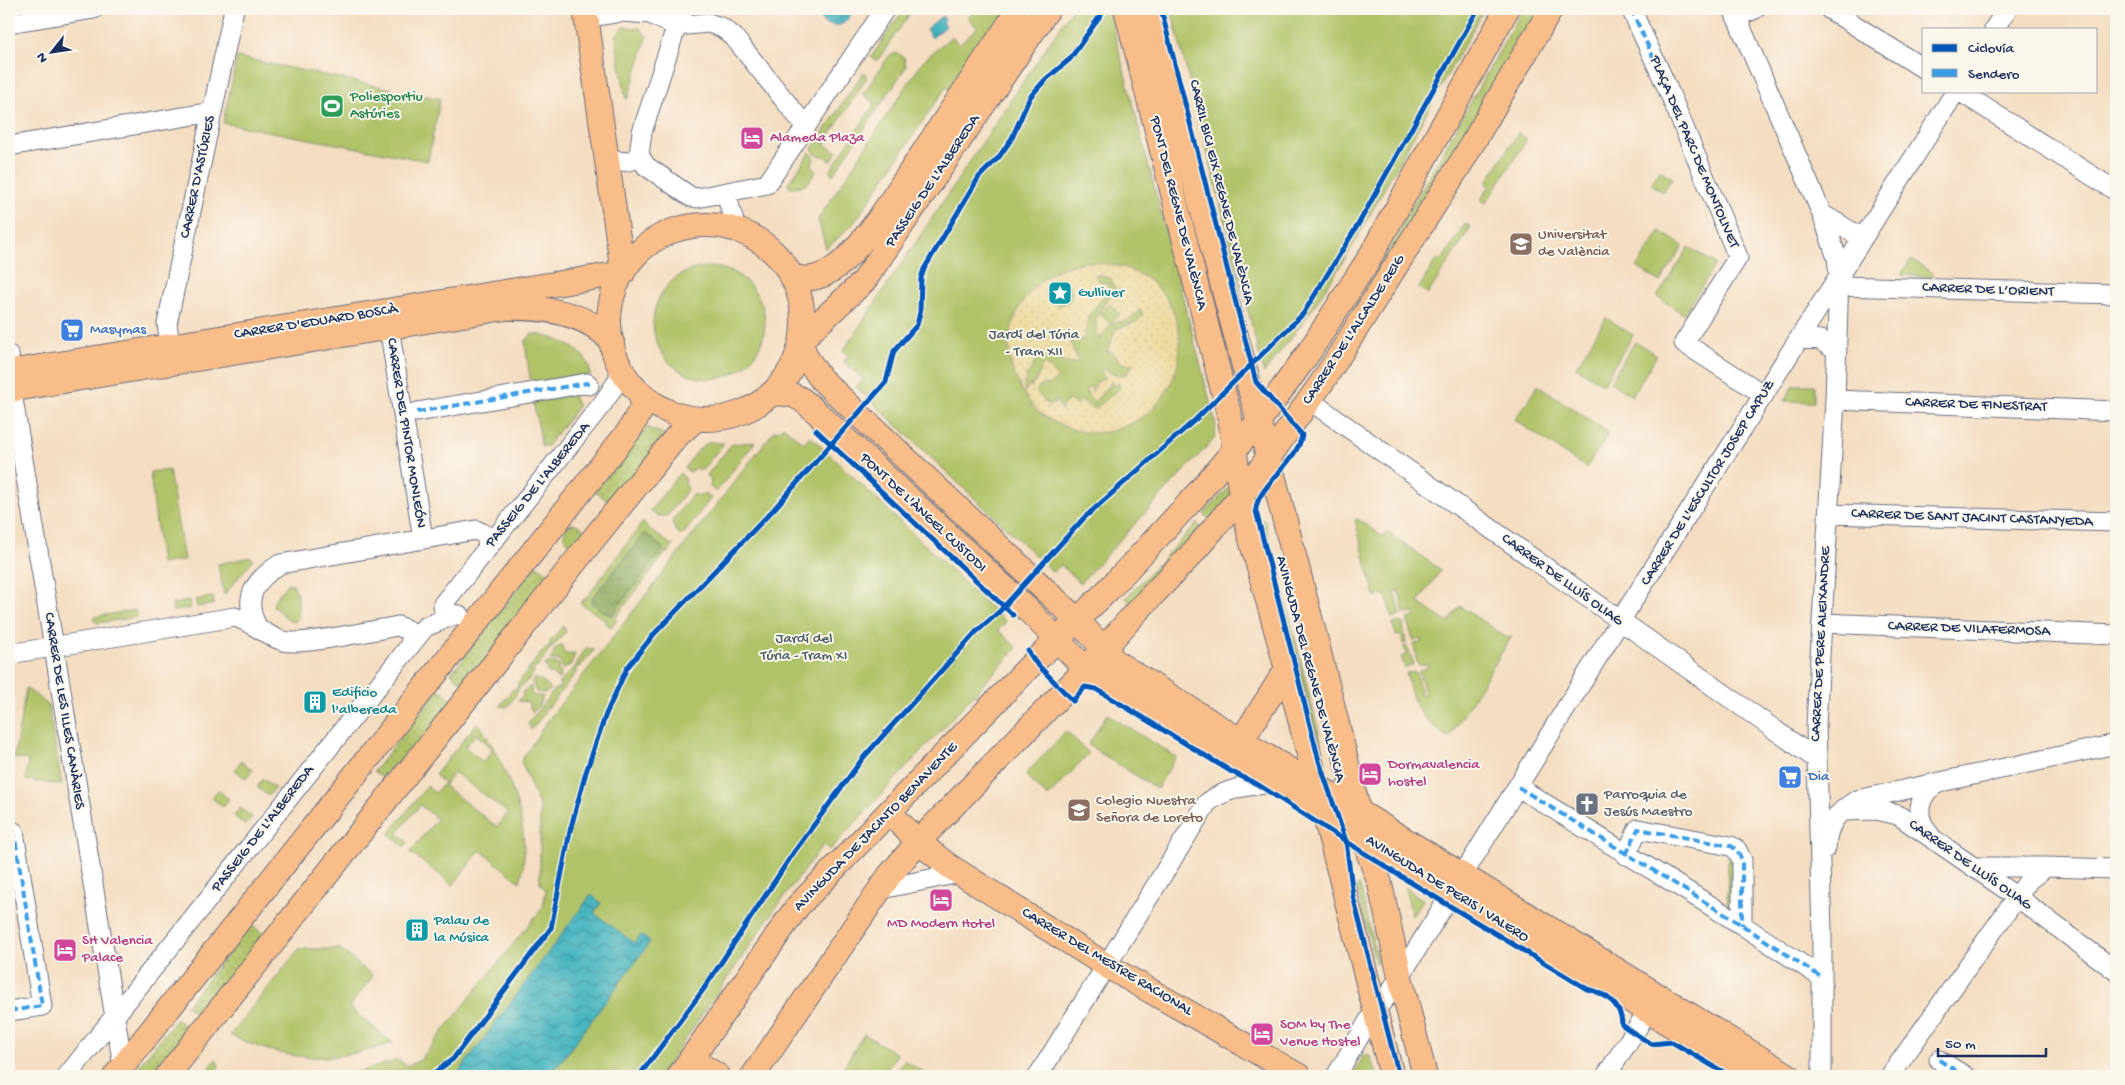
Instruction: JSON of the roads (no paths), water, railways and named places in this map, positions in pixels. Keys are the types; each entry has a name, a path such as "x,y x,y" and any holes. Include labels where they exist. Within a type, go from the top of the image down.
{"main road":[{"name":"PASSEIG DE L'ALBEREDA","path":"792,276 800,279 815,278 838,264 856,249 879,219 1019,9"},
{"name":"PASSEIG DE L'ALBEREDA","path":"802,341 864,281 1048,9"},
{"name":"PONT DEL REGNE DE VALÈNCIA","path":"1126,9 1229,415 1259,442"},
{"name":"PONT DEL REGNE DE VALÈNCIA","path":"1149,9 1249,389 1259,442"},
{"name":"CARRER DE L'ALCALDE REIG","path":"1104,649 1191,555 1241,496 1259,442 1307,355 1370,257 1507,9"},
{"name":"CARRER DE L'ALCALDE REIG","path":"1077,620 1259,442 1310,400 1464,158 1551,9"},
{"path":"585,13 623,272"},
{"path":"615,353 610,313 613,295 623,272 648,245 675,230 705,225 736,229 763,243 785,265 792,276 800,296 804,326 802,341 792,368 772,394 754,407 722,418 696,418 676,414 642,394"},
{"name":"CARRER D'EDUARD BOSCÀ","path":"10,375 170,345 623,272"},
{"name":"CARRER D'EDUARD BOSCÀ","path":"10,375 389,327 505,308 530,308 574,316 595,326 642,394"},
{"name":"PONT DE L'ÀNGEL CUSTODI","path":"802,341 806,357 816,374 1077,620"},
{"name":"PONT DE L'ÀNGEL CUSTODI","path":"772,394 783,393 798,396 826,420 1022,605 1056,640"},
{"name":"PASSEIG DE L'ALBEREDA","path":"119,1071 334,803 457,615 558,520 638,418 644,402 642,394"},
{"path":"167,1076 590,544 677,436 696,418"},
{"name":"AVINGUDA DEL REGNE DE VALÈNCIA","path":"1259,442 1241,496 1392,1076"},
{"name":"AVINGUDA DEL REGNE DE VALÈNCIA","path":"1259,442 1365,840 1380,884 1400,977 1425,1076"},
{"path":"558,520 555,525 554,538 561,548 573,552 580,551 590,544"},
{"name":"AVINGUDA DE JACINTO BENAVENTE","path":"685,1068 798,907 1077,620"},
{"name":"AVINGUDA DE PERIS I VALERO","path":"1077,620 1117,663 1241,742 1358,811 1454,890"},
{"name":"AVINGUDA DE PERIS I VALERO","path":"1056,640 1086,669 1198,734 1365,840 1651,1002 1790,1076"},
{"path":"753,1076 881,889 918,842 1104,649"},
{"name":"AVINGUDA DEL REGNE DE VALÈNCIA","path":"1241,742 1287,669"},
{"path":"1241,742 1240,752 1248,766"},
{"path":"334,803 353,799 360,804 366,819 362,831"},
{"name":"CARRER DEL MESTRE RACIONAL","path":"890,814 918,842 960,872 1107,966 1299,1076"},
{"path":"1344,889 1345,882 1360,873 1373,877 1380,884"},
{"path":"274,878 275,890 283,904 290,908 305,903"},
{"name":"AVINGUDA DE PERIS I VALERO","path":"1651,1002 1755,1076"},
{"path":"685,1068 718,1076"}],"street":[{"path":"9,23 94,9"},
{"name":"CARRER D'ASTÚRIES","path":"170,345 167,324 234,9"},
{"path":"639,154 652,171 691,197 697,198 768,184 885,9"},
{"name":"PLAÇA DEL PARC DE MONTOLIVET","path":"1630,9 1667,87 1738,257 1684,343 1764,395"},
{"path":"1734,13 1755,9"},
{"path":"1829,9 1922,68"},
{"path":"1995,28 2007,9"},
{"path":"585,13 622,12 650,14 679,17 721,27 733,36 806,128"},
{"name":"CARRER DE PERE ALEIXANDRE","path":"1734,13 1822,214 1842,275 1816,759 1822,932 1822,1076"},
{"path":"607,154 614,160 622,162 635,159 639,154 640,139 679,17"},
{"name":"CARRER DE L'ESCULTOR JOSEP CAPUZ","path":"1454,890 1620,622 1842,275 1862,238 1957,92"},
{"path":"1960,92 2116,191"},
{"path":"9,146 212,112"},
{"path":"726,193 736,229"},
{"path":"1822,214 1862,238"},
{"name":"CARRER DE L’ORIENT","path":"1842,275 1851,277 1859,286 2116,294"},
{"name":"CARRER DEL PINTOR MONLEÓN","path":"389,327 423,539"},
{"path":"1800,338 1820,340 1837,351"},
{"name":"PASSEIG DE L'ALBEREDA","path":"67,1076 409,647 428,625 457,615 488,547 603,403 619,379 615,353"},
{"name":"CARRER DE LES ILLES CANÀRIES","path":"10,375 114,1017 119,1071"},
{"name":"CARRER DEL PINTOR MONLEÓN","path":"417,412 587,383 589,385"},
{"name":"CARRER DE LLUÍS OLIAG","path":"1310,400 1620,622 1816,759"},
{"name":"CARRER DE FINESTRAT","path":"1836,400 2116,411"},
{"name":"CARRER DE SANT JACINT CASTANYEDA","path":"1828,514 2116,522"},
{"path":"258,626 250,608 250,596 264,576 280,564 476,530 486,535 488,547"},
{"name":"PASSEIG DE L'ALBEREDA","path":"9,654 227,617 240,618 258,626 274,638 295,642 398,626 431,615 457,615"},
{"name":"CARRER DE VILAFERMOSA","path":"1822,623 2116,634"},
{"path":"398,626 410,631 412,636 409,647"},
{"path":"1822,932 1827,834 1839,812 1866,797 2116,744"},
{"path":"1932,838 1924,828 1919,811 1925,792 1941,781"},
{"path":"1038,1076 1206,803 1225,792 1257,784 1276,784"},
{"path":"1518,787 1742,925 1821,977"},
{"path":"1817,792 1824,806 1839,812"},
{"name":"CARRER DE LLUÍS OLIAG","path":"1839,812 1887,811 1910,822 2017,897 2116,971"},
{"path":"1626,855 1638,829 1731,846 1737,850 1742,860 1742,925"},
{"path":"9,1011 42,1006 14,832"},
{"path":"1974,867 2116,869"},
{"path":"1890,1076 2028,880 2046,867"},
{"path":"881,889 960,872"},
{"path":"1336,1076 1375,1010 1381,1005 1400,977 1454,890"},
{"path":"1606,1076 1651,1002"},
{"path":"1939,1060 1965,1076"}],"water":[{"path":"816,9 852,9 845,22 833,25 823,22"},
{"path":"942,16 945,19 942,23 946,26 932,38 926,29"},
{"path":"591,895 601,903 594,913 634,943 641,935 650,942 550,1076 456,1076"}],"place":[{"name":"Poliesportiu Astúries","path":"332,106"},
{"name":"Alameda Plaza","path":"752,138"},
{"name":"Universitat de València","path":"1521,244"},
{"name":"Gulliver","path":"1060,293"},
{"name":"Masymas","path":"72,330"},
{"name":"Edificio l'albereda","path":"315,702"},
{"name":"Dormavalencia hostel","path":"1370,774"},
{"name":"Dia","path":"1790,777"},
{"name":"Parroquia de Jesús Maestro","path":"1587,804"},
{"name":"Colegio Nuestra Señora de Loreto","path":"1079,810"},
{"name":"MD Modern Hotel","path":"941,900"},
{"name":"Palau de la Música","path":"417,930"},
{"name":"SH Valencia Palace","path":"65,950"},
{"name":"SOM by The Venue Hostel","path":"1262,1034"}],"park label":[{"name":"Jardí del Túria - Tram XII","path":"1034,344"},
{"name":"Jardí del Túria - Tram XI","path":"804,648"}]}
